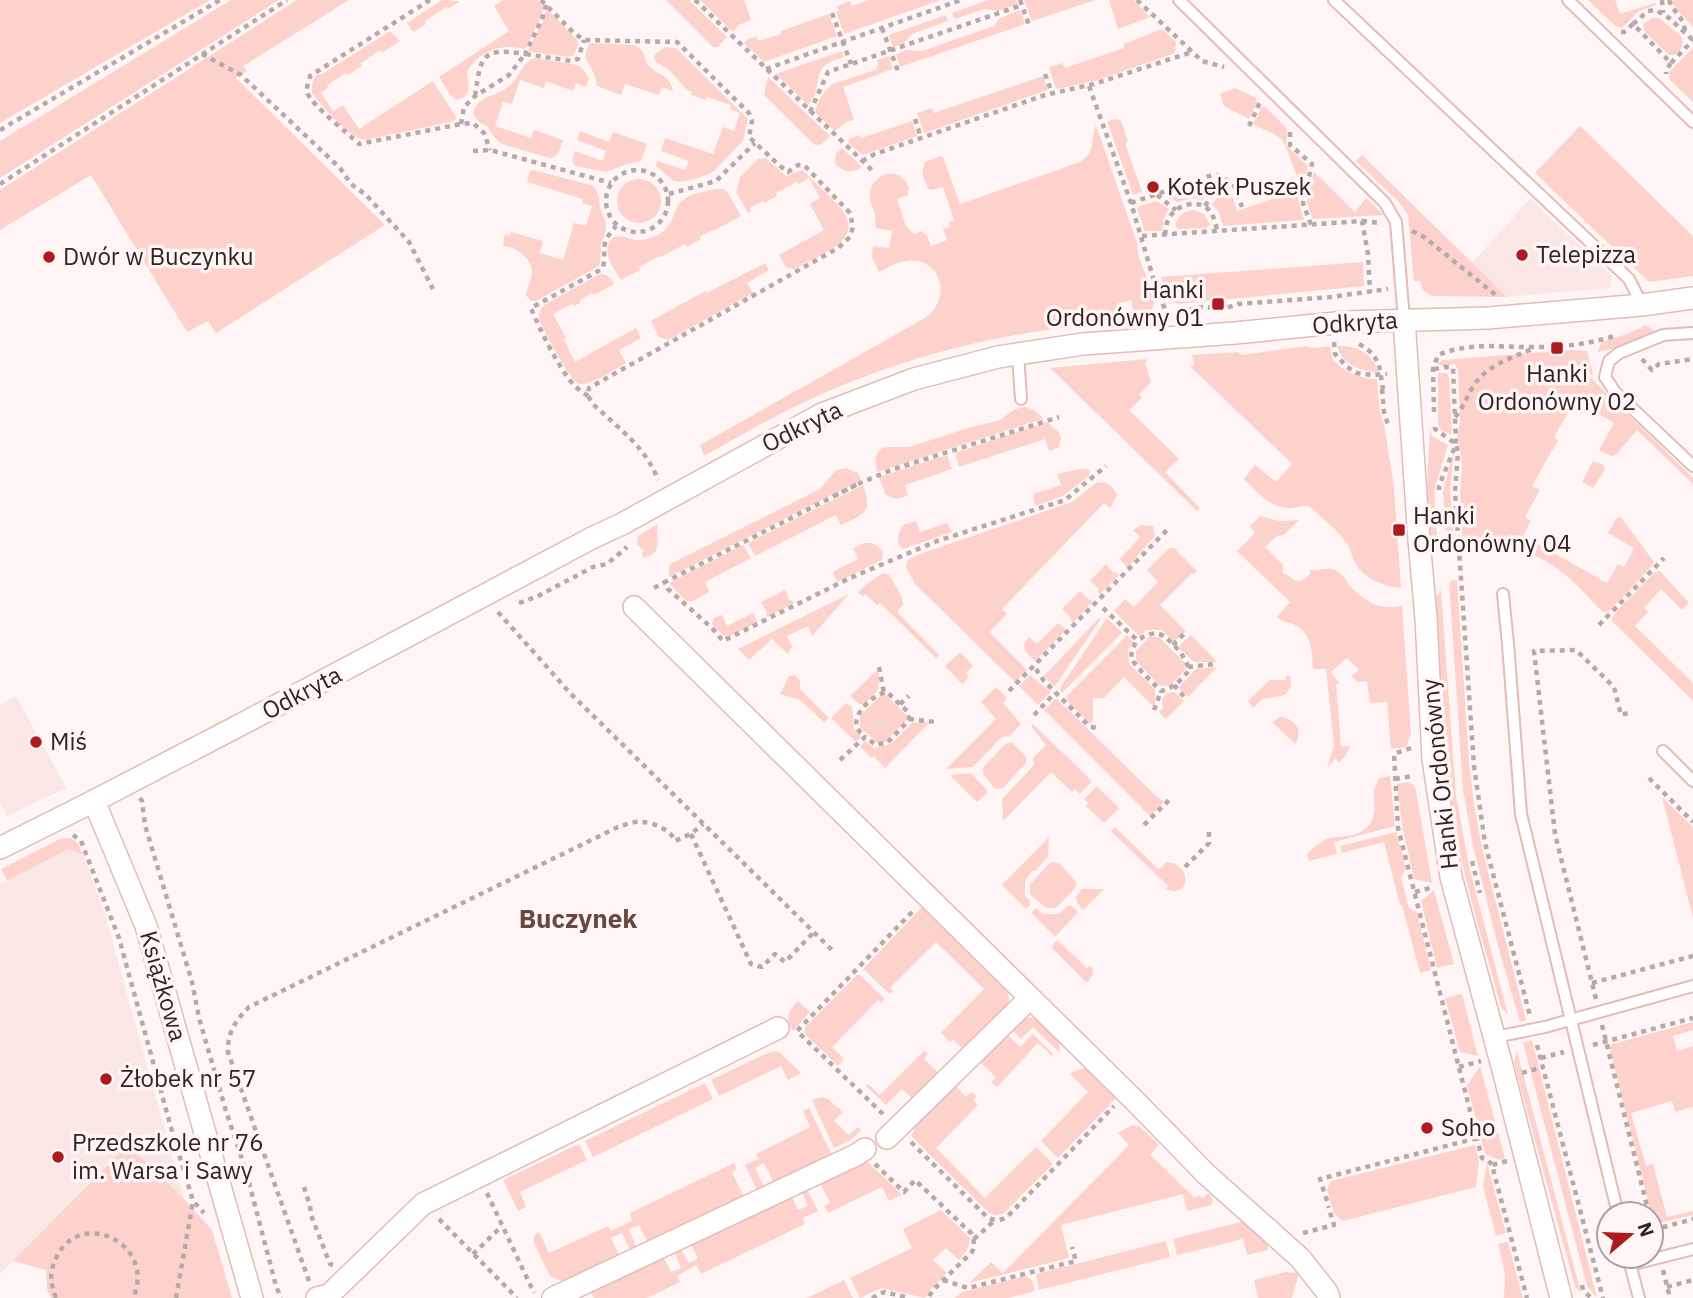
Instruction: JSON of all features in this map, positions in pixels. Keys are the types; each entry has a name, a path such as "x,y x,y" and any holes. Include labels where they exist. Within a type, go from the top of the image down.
{"street":[{"name":"Odkryta","path":"0,848 622,524 822,414 914,379 998,357 1083,344 1338,335 1405,320 1488,318 1693,298"},
{"name":"Hanki Ordonówny","path":"1405,320 1433,759 1451,877 1561,1298"},
{"path":"634,607 1206,1174 1300,1258 1329,1298"},
{"name":"Książkowa","path":"94,801 146,926 252,1298"},
{"path":"887,1138 1030,998"},
{"path":"322,1294 423,1204 778,1028"},
{"path":"553,1298 864,1150"}],"lane":[{"path":"1179,0 1385,203 1396,222 1405,320"},
{"path":"1334,0 1629,279 1642,305"},
{"path":"1568,0 1693,122"},
{"path":"1693,333 1662,335 1631,348 1614,356 1605,373 1605,380 1615,392 1693,466"},
{"path":"1018,354 1021,400"},
{"path":"1503,594 1521,814 1615,1200"},
{"path":"1663,751 1693,781"},
{"path":"1494,1037 1571,1021 1693,986"},
{"path":"1665,1254 1693,1249"},
{"path":"1631,1270 1639,1298"}],"path":[{"path":"0,130 220,0"},
{"path":"0,184 287,0"},
{"path":"430,0 310,76 307,93 314,103 359,144 473,123 484,134 490,150"},
{"path":"541,0 584,40 677,42 749,113 752,121 749,137 788,172 798,165 804,165 850,213 853,227 850,237 838,248 589,388 588,396"},
{"path":"695,0 875,173"},
{"path":"766,69 961,0"},
{"path":"1138,0 1202,61 1230,68"},
{"path":"1662,0 1663,14"},
{"path":"1669,0 1685,23 1685,33"},
{"path":"810,112 828,72 1021,3 1030,28"},
{"path":"461,124 464,107 475,96 509,75 525,54 546,5"},
{"path":"1633,24 1648,11 1656,10 1693,40 1671,63"},
{"path":"832,13 851,64"},
{"path":"882,28 899,74"},
{"path":"475,96 479,66 486,56 496,51 507,51 571,61 578,59 584,40"},
{"path":"862,161 874,154 1052,93 1089,86 1192,52"},
{"path":"202,54 241,75 340,168 351,184 366,195 409,242 433,289"},
{"path":"1045,74 1052,93"},
{"path":"1089,86 1168,317"},
{"path":"1255,92 1271,108"},
{"path":"1249,126 1261,99"},
{"path":"915,119 921,138"},
{"path":"1290,126 1290,145 1312,164 1303,203 1311,225"},
{"path":"668,195 716,181 755,143"},
{"path":"473,151 490,150 611,183"},
{"path":"631,170 643,170 653,174 662,182 668,195 668,206 661,222 652,229 641,232 631,232 616,226 608,212 606,201 611,183 631,170"},
{"path":"1131,203 1216,174 1234,183 1242,207"},
{"path":"1205,206 1223,178"},
{"path":"1156,194 1176,209"},
{"path":"1165,235 1170,215 1179,207 1191,204 1205,206 1213,216 1217,231"},
{"path":"1362,221 1368,254 1370,292"},
{"path":"1142,236 1362,221 1396,226 1424,237 1504,299 1496,300"},
{"path":"616,226 604,246 605,264 602,269 531,308 573,384 645,453 660,485 666,481"},
{"path":"1161,320 1199,307 1210,309 1238,304 1331,298 1402,288"},
{"path":"1345,295 1335,355 1357,373 1381,374 1433,383"},
{"path":"1331,298 1338,335"},
{"path":"1338,335 1367,348 1376,358 1382,389 1446,367 1453,368 1455,444 1438,486 1440,499"},
{"path":"1454,418 1463,408 1473,386 1492,366 1536,348"},
{"path":"1631,348 1653,370 1659,364 1693,359"},
{"path":"834,496 891,470 1059,417"},
{"path":"665,582 668,589 723,641 850,578 937,541 1065,500 1106,466"},
{"path":"654,588 858,484"},
{"path":"1009,691 1169,528"},
{"path":"517,604 593,567 607,564 630,544"},
{"path":"1599,625 1664,558"},
{"path":"490,614 507,608"},
{"path":"1102,608 1137,640"},
{"path":"497,611 571,694 834,952"},
{"path":"1173,645 1185,633"},
{"path":"1146,635 1163,635 1185,659 1189,670 1171,688 1161,691 1131,659 1137,640 1146,635"},
{"path":"1533,642 1555,834 1592,983 1693,956"},
{"path":"1534,651 1576,650 1614,687 1621,715 1632,712"},
{"path":"1188,667 1215,664"},
{"path":"879,667 884,693"},
{"path":"1035,670 1089,726 1099,729"},
{"path":"1174,685 1186,699"},
{"path":"1154,710 1161,691"},
{"path":"887,692 908,712 909,719 888,742 876,745 858,730 858,714 868,703 887,692"},
{"path":"1034,715 1055,693"},
{"path":"900,704 909,696"},
{"path":"909,719 935,722"},
{"path":"840,760 865,737"},
{"path":"1411,748 1394,754 1398,828 1482,1158 1492,1165"},
{"path":"1395,779 1413,776"},
{"path":"1649,778 1693,822"},
{"path":"134,798 138,795 142,801 145,825 281,1298"},
{"path":"1144,825 1172,797"},
{"path":"322,1294 228,1052 230,1034 242,1014 249,1007 618,827 641,822 667,830 675,841 704,824"},
{"path":"1185,867 1209,843 1209,828"},
{"path":"81,841 106,829"},
{"path":"67,831 81,841 119,938 193,1201 207,1216"},
{"path":"691,834 751,964 762,967 775,954 785,962 814,932"},
{"path":"1472,860 1480,896"},
{"path":"1415,892 1436,886"},
{"path":"1541,1058 1693,1018"},
{"path":"1606,1042 1646,1200"},
{"path":"1459,1067 1482,1061"},
{"path":"1327,1201 1320,1179 1477,1138"},
{"path":"864,1150 904,1192 915,1180 971,1233 974,1239 972,1252 928,1298"},
{"path":"304,1187 311,1215 330,1264 336,1267 342,1265"},
{"path":"483,1190 537,1298"},
{"path":"176,1298 193,1201"},
{"path":"423,1204 517,1298"},
{"path":"1665,1227 1693,1219"},
{"path":"974,1239 994,1220"},
{"path":"473,1254 502,1226"},
{"path":"56,1298 51,1284 52,1266 61,1249 76,1237 93,1233 110,1236 124,1245 135,1260 138,1279 136,1297"},
{"path":"943,1280 968,1288 1076,1261 1072,1247"},
{"path":"1580,1277 1583,1290 1591,1298"},
{"path":"1667,1287 1693,1280"},
{"path":"872,1298 884,1292 910,1298"}],"shaded area":[{"path":"0,0 210,0 0,123"},
{"path":"231,0 279,0 0,178 0,141"},
{"path":"297,0 349,0 243,66 247,71 236,78 385,225 216,333 208,321 187,332 91,175 0,230 0,190"},
{"path":"442,0 460,1 448,9 446,7 413,32 407,23"},
{"path":"503,0 537,0 543,6 541,17 525,49 499,48 478,58 467,72 467,93 457,100 451,96 439,77 509,31 494,6"},
{"path":"666,0 689,0 727,37 718,47 713,47"},
{"path":"700,0 744,0 751,20 739,25 733,32"},
{"path":"870,0 941,0 844,34 836,12 839,11 837,6 850,1 852,6"},
{"path":"988,0 1016,0 1018,4 998,11 984,9 955,19 952,13"},
{"path":"1024,0 1095,0 1032,21"},
{"path":"1109,0 1133,0 1150,17 1118,29"},
{"path":"1588,0 1615,0 1620,14 1655,3 1656,5 1639,11 1622,28 1615,26"},
{"path":"1672,0 1693,0 1693,27 1674,6"},
{"path":"548,10 577,40 574,55 569,57 528,50"},
{"path":"1020,10 1025,24 900,67 896,54 907,50 922,51 994,26 1000,18"},
{"path":"829,14 837,36 764,62 744,43 756,36 759,41 781,34 781,31"},
{"path":"946,15 948,21 912,34 904,43 893,47 889,35"},
{"path":"1652,18 1659,18 1682,37 1681,48 1674,55 1669,55 1645,32 1643,24"},
{"path":"1162,29 1176,42 1175,53 1095,81 1056,89 1049,67 1063,63 1065,68 1124,48 1124,44"},
{"path":"390,31 400,41 382,53 380,50 361,63 362,66 327,85 328,88 321,93 333,111 343,105 359,129 433,81 456,117 451,122 364,140 342,126 312,93 314,78"},
{"path":"592,43 638,47 650,67 669,81 673,91 662,87 659,95 625,84 621,95 597,86 586,58"},
{"path":"665,47 676,48 748,119 743,141 714,171 683,181 674,181 656,166 657,161 685,170 689,161 661,151 665,138 713,154 723,127 734,131 740,113 730,109 731,105 691,95 692,92 669,70 656,62 655,54"},
{"path":"1693,48 1693,102 1670,80 1669,72"},
{"path":"842,51 844,57 831,61 820,72 815,94 808,105 776,74"},
{"path":"889,56 893,69 843,87 854,120 846,122 835,131 815,112 821,96 833,84 875,70 877,60"},
{"path":"534,58 573,64 581,67 589,78 586,87 576,83 573,91 546,81 544,88 520,80 512,104 503,102 495,126 531,138 534,130 563,140 559,152 552,158 502,144 473,114 478,104 508,87"},
{"path":"1043,76 1048,90 924,133 917,113 932,108 934,113"},
{"path":"768,77 830,136 822,144 815,145 764,95"},
{"path":"1235,88 1256,98 1257,103 1249,119 1224,106 1220,94"},
{"path":"1264,106 1287,128 1286,145 1308,166 1302,189 1281,138 1253,124"},
{"path":"912,121 917,136 863,155 848,143 849,139 859,135 861,138"},
{"path":"1107,121 1121,121 1128,142 1126,146 1142,192 1133,195"},
{"path":"1096,125 1155,301 1148,320 1136,321 1131,300 1119,303 1122,316 1120,322 1005,337 931,354 822,394 704,456 700,445 925,318 934,310 941,290 935,272 928,265 918,261 906,261 879,272 872,257 873,246 889,248 892,231 876,228 870,196 873,185 880,177 893,174 905,180 909,187 908,195 897,199 906,226 914,234 921,231 927,235 931,246 947,240 943,229 950,227 949,222 954,220 943,187 928,189 922,173 925,162 943,157 960,204 1080,162 1089,154"},
{"path":"1580,126 1693,236 1693,276 1649,282 1535,173"},
{"path":"580,131 609,142 613,132 647,144 641,161 606,172 575,166 572,160 575,151 603,161 606,151 577,140"},
{"path":"842,148 862,167 848,171 835,164 836,153"},
{"path":"1362,155 1507,297 1433,296 1424,291 1420,281 1414,281 1408,215 1399,202 1356,161"},
{"path":"766,158 786,176 802,170 836,203 848,222 849,228 841,241 794,269 786,267 779,255 824,230 810,204 820,198 809,178 776,193 777,196 750,208 748,213 736,192 740,177 758,159"},
{"path":"530,171 594,186 606,230 601,244 600,264 536,301 530,300 526,295 532,274 531,266 522,254 503,246 505,234 510,236 511,232 543,241 540,253 563,260 574,223 586,226 592,206 582,203 583,199 527,182"},
{"path":"1314,172 1355,212 1366,198 1384,215 1313,219 1307,203"},
{"path":"639,179 655,185 661,201 655,217 639,223 623,217 617,201 623,185"},
{"path":"1214,183 1203,200 1193,198 1177,202 1171,198 1172,195"},
{"path":"1224,186 1229,186 1237,211 1296,191 1304,220 1223,226 1218,210 1212,205"},
{"path":"715,189 724,189 728,193 741,216 699,237 701,239 687,247 685,244 639,267 640,270 621,280 608,255 611,240 620,236 643,240 658,235 668,226 683,200"},
{"path":"1530,199 1612,276 1610,288 1507,297 1472,263"},
{"path":"1156,201 1169,209 1162,231 1145,231 1137,209"},
{"path":"1194,210 1204,214 1210,224 1207,228 1178,229 1175,224 1180,216"},
{"path":"1363,262 1364,286 1178,304 1168,298 1161,277"},
{"path":"765,263 769,270 747,283 753,293 668,340 659,337 651,321 705,291 707,293"},
{"path":"600,274 608,276 614,284 553,314 575,362 636,328 641,338 619,350 626,363 597,379 581,384 576,382 564,367 539,320 539,315 547,303"},
{"path":"1646,325 1656,332 1597,352 1602,342"},
{"path":"1307,346 1330,346 1333,359 1341,367 1359,376 1377,379 1380,413 1394,487 1401,588 1381,583 1363,573 1346,542 1310,507 1281,507 1264,498 1244,479 1255,465 1276,482 1292,464 1190,366 1194,366 1192,355 1238,352 1242,355"},
{"path":"1337,346 1362,351 1372,359 1378,372 1353,366 1343,358"},
{"path":"1587,351 1593,374 1588,375 1693,478 1693,484 1637,430 1616,455 1611,456 1599,450 1614,423 1592,410 1589,415 1572,406 1554,437 1558,440 1532,486 1540,490 1525,517 1531,521 1523,536 1607,583 1618,564 1624,567 1634,548 1608,533 1616,519 1621,517 1654,562 1608,612 1603,612 1563,573 1528,553 1463,552 1460,492 1462,466 1457,439 1460,420 1458,370 1455,364 1437,364 1443,360"},
{"path":"1146,359 1151,382 1139,394 1142,398 1129,410 1179,459 1165,472 1200,508 1197,511 1050,368"},
{"path":"1438,373 1447,373 1449,378 1451,435 1440,429 1438,423"},
{"path":"1026,407 1043,418 877,472 875,459 883,448 909,447 1000,420 1015,409"},
{"path":"1047,422 1059,433 1061,439 1058,448 1049,451 1045,439 959,467 955,453"},
{"path":"1430,427 1432,436 1448,445 1434,490 1438,554 1431,543 1427,489"},
{"path":"1454,450 1450,491 1455,554 1447,555 1443,492"},
{"path":"947,455 952,469 905,485 908,495 902,498 885,494 879,477"},
{"path":"1593,461 1603,465 1605,470 1593,488 1582,482"},
{"path":"846,468 858,473 861,480 669,577 669,566 672,563 820,489 835,471"},
{"path":"1088,469 1089,476 1063,496 1035,506 1033,494 1061,485 1057,474"},
{"path":"1102,482 1111,486 1117,495 1110,508 1104,503 1002,609 1007,614 989,632 1027,670 1015,682 915,584 906,567 908,560 1072,502 1096,483"},
{"path":"863,485 867,507 861,515 841,525 836,515 755,556 748,543"},
{"path":"1260,516 1279,521 1299,520 1284,535 1277,536 1265,547 1283,565 1283,574 1298,581 1310,574 1310,570 1334,570 1342,574 1352,588 1372,603 1388,607 1402,606 1411,734 1406,747 1391,749 1387,702 1370,703 1367,681 1357,682 1352,676 1359,670 1347,658 1331,672 1340,684 1336,684 1341,746 1350,746 1347,754 1338,763 1336,758 1327,768 1334,745 1326,669 1313,669 1310,643 1304,632 1277,617 1290,602 1237,551 1255,533 1250,526"},
{"path":"916,521 920,532 947,523 952,532 903,549 898,540 901,528"},
{"path":"658,524 657,549 643,558 644,551 637,544 638,536"},
{"path":"1141,525 1153,526 1155,536 1127,568 1120,559 1140,537 1133,530"},
{"path":"864,543 880,548 883,552 882,560 837,582 833,572 858,559 853,548"},
{"path":"743,545 751,558 705,582 709,592 693,601 686,601 669,583"},
{"path":"1169,548 1174,548 1197,571 1160,605 1186,631 1174,642 1162,630 1146,630 1139,636 1114,611 1125,599 1134,607 1158,582 1147,570"},
{"path":"1106,564 1119,575 1100,594 1097,591 1099,589 1090,581"},
{"path":"1660,571 1689,603 1682,610 1661,589 1644,608 1648,612 1635,626 1693,683 1693,701 1611,620 1655,572"},
{"path":"883,573 890,575 902,597 903,605 898,613 939,655 936,658 880,603 877,605 865,594 862,596 858,592"},
{"path":"1457,580 1474,804 1482,848 1526,1020 1520,1022 1473,846 1463,790 1449,582"},
{"path":"785,590 790,601 794,603 767,617 761,602"},
{"path":"1441,590 1456,795 1469,866 1508,1015 1501,1007 1471,900 1453,809 1436,618 1436,597"},
{"path":"1080,591 1093,601 1073,623 1062,609"},
{"path":"849,594 812,636 808,626 787,636 792,646 788,654 772,639 749,660 738,649"},
{"path":"753,613 758,622 726,638 712,624 714,618 722,615 727,626"},
{"path":"1099,618 1100,620 1053,686 1044,676"},
{"path":"1107,618 1122,633 1062,693 1062,685"},
{"path":"1058,623 1066,630 1035,661 1025,651 1024,644 1029,637 1037,644"},
{"path":"1127,635 1134,643 1128,649 1129,664 1155,689 1155,704 1153,706 1124,677 1104,698 1093,698 1093,720 1090,724 1066,697"},
{"path":"1191,635 1217,662 1194,662 1180,649 1180,645"},
{"path":"1149,637 1159,637 1185,663 1185,670 1171,685 1160,686 1136,661 1136,651"},
{"path":"960,652 973,666 966,673 969,677 962,684 945,666"},
{"path":"1217,667 1188,697 1180,689 1196,669"},
{"path":"876,671 879,674 878,690 865,704 859,704 850,696"},
{"path":"795,675 800,681 800,689 829,718 824,722 800,700 780,694 789,676"},
{"path":"1030,675 1051,692 1038,705 1019,686"},
{"path":"1286,676 1290,676 1291,687 1285,695 1263,699 1253,708 1248,701 1270,680 1286,680"},
{"path":"996,687 1007,698 1003,703 1021,724 1010,736 1002,737 973,767 946,769 996,719 981,702"},
{"path":"1175,692 1184,701 1166,719 1159,712 1163,708 1162,699 1167,693"},
{"path":"881,695 886,695 906,715 906,720 885,742 876,742 860,727 860,716"},
{"path":"16,696 66,788 7,816 0,803 0,705"},
{"path":"1056,698 1164,802 1150,816 1044,710"},
{"path":"846,703 852,706 854,729 860,734 856,742 831,718"},
{"path":"1280,717 1294,722 1299,734 1295,744 1272,722"},
{"path":"930,722 885,768 874,756 872,758 860,747 865,741 874,748 891,744 912,723"},
{"path":"1033,724 1092,781 1080,794 1075,789 1072,792 1051,772 1003,821 1002,799 1034,765 1033,758 1046,745 1031,726"},
{"path":"1012,742 1026,757 1026,763 1003,788 995,789 983,774 983,768 1005,744"},
{"path":"971,773 987,790 977,802 950,775"},
{"path":"1390,776 1395,826 1334,842 1337,854 1309,861 1307,854 1324,840 1353,835 1367,827 1374,815 1374,792 1379,778"},
{"path":"1408,782 1414,785 1416,791 1432,883 1414,879 1402,825 1397,784"},
{"path":"1097,786 1119,808 1104,823 1086,806 1088,803 1084,799"},
{"path":"1662,797 1693,827 1693,918"},
{"path":"1115,827 1158,869 1166,862 1181,868 1186,880 1184,886 1174,891 1166,889 1168,886 1111,831"},
{"path":"1396,832 1406,869 1401,877 1409,908 1417,912 1431,970 1420,973 1384,842 1342,853 1340,846"},
{"path":"1049,837 1048,857 1025,881 1025,896 1030,901 1026,909 1002,885"},
{"path":"66,838 79,845 83,855 68,849 7,881 1,869"},
{"name":"Żłobek nr 57","path":"68,849 83,855 104,911 184,1199 128,1146 0,1274 0,884"},
{"path":"1051,862 1059,863 1076,882 1076,887 1056,908 1046,908 1030,894 1030,884"},
{"path":"1082,889 1104,889 1083,910 1076,897"},
{"path":"1434,890 1454,964 1437,968 1421,901"},
{"path":"924,905 1008,992 1006,1011 966,1052 941,1033 984,989 936,942 890,988 893,991 890,994 863,969"},
{"path":"1071,905 1078,912 1055,937 1031,913 1036,908 1043,914 1059,914"},
{"path":"1058,941 1087,968 1092,967 1093,974 1088,982 1052,948"},
{"path":"857,975 885,999 881,1003 878,1000 832,1047 844,1059 838,1066 805,1034 805,1027"},
{"path":"1462,994 1478,1056 1460,1052 1445,998"},
{"path":"798,1001 810,1012 793,1031 789,1015"},
{"path":"1020,1018 1039,1019 1044,1022 1058,1041 1060,1053 1033,1027 1021,1039 1009,1027"},
{"path":"1693,1022 1693,1030 1673,1036 1677,1051 1693,1046 1693,1107 1675,1112 1672,1101 1631,1113 1646,1166 1653,1164 1663,1200 1648,1200 1609,1045"},
{"path":"1005,1032 1020,1047 1033,1034 1053,1054 1052,1056 1038,1043 997,1087 991,1082 996,1077 978,1060"},
{"path":"1532,1040 1597,1298 1587,1286 1523,1043"},
{"path":"775,1051 801,1073 788,1080 781,1066 719,1096 711,1080"},
{"path":"924,1051 928,1054 924,1059 942,1076 916,1102 902,1089 886,1105 866,1086 868,1084 880,1095"},
{"path":"1517,1051 1581,1293 1575,1287 1514,1063"},
{"path":"1480,1066 1505,1158 1499,1160 1485,1154 1467,1086"},
{"path":"1086,1068 1104,1080 1115,1099 1058,1158 1041,1141 1088,1092 1070,1074"},
{"path":"705,1083 713,1099 593,1157 585,1141"},
{"path":"954,1084 966,1097 971,1092 976,1096 973,1100 978,1105 936,1148 985,1198 1036,1147 1053,1164 1004,1213 994,1215 986,1210 912,1137 923,1115"},
{"path":"822,1097 843,1112 834,1121 849,1135 858,1127 861,1130 851,1140 834,1148 812,1100"},
{"path":"809,1108 832,1155 774,1183 764,1163 755,1168 764,1187 757,1190 745,1165 758,1159 756,1154 810,1127 803,1111"},
{"path":"1132,1125 1140,1127 1159,1145 1150,1155 1195,1198 1199,1195 1203,1198 1208,1193 1213,1200 1211,1205 1187,1211 1183,1194 1061,1225 1069,1258 969,1283 991,1262 1003,1273 1129,1145 1118,1133"},
{"path":"579,1144 587,1160 520,1192 526,1207 518,1211 505,1179"},
{"path":"128,1145 212,1230 232,1298 51,1298 47,1289 46,1270 13,1261"},
{"path":"1475,1145 1479,1160 1476,1187 1343,1221 1334,1214 1327,1190 1331,1181"},
{"path":"865,1159 902,1195 889,1201 882,1187 828,1213 824,1206 830,1203 819,1181"},
{"path":"734,1163 737,1169 732,1172 744,1197 648,1243 639,1225 629,1229 637,1249 631,1252 622,1233 611,1238 620,1257 567,1283 550,1276 534,1243 534,1236 539,1232 549,1253 608,1226 611,1231 632,1221 630,1213"},
{"path":"1487,1163 1506,1233 1496,1236 1483,1186"},
{"path":"806,1187 818,1211 803,1218 805,1224 701,1274 696,1265 677,1276 680,1282 647,1298 594,1298 590,1291 663,1256 671,1272 681,1268 674,1251 680,1248 689,1263 698,1258 690,1243 791,1195 798,1210 808,1206 801,1189"},
{"path":"1665,1209 1667,1217 1693,1211 1693,1215 1665,1221"},
{"path":"941,1210 970,1238 970,1242 959,1260 946,1248 933,1260 947,1273 925,1298 881,1288 860,1298 850,1278 912,1248 903,1229"},
{"path":"1244,1221 1268,1243 1268,1250 1247,1255 1243,1239 1177,1255 1173,1239"},
{"path":"1166,1241 1170,1257 1039,1290 1036,1274"},
{"path":"1508,1242 1523,1298 1504,1298 1505,1273 1498,1244"},
{"path":"1286,1272 1299,1273 1292,1298 1258,1298 1254,1280"},
{"path":"1026,1276 1032,1280 1035,1291 1008,1298 955,1298 962,1292"},
{"path":"844,1280 853,1298 807,1298"}],"place":[{"name":"Kotek Puszek","path":"1153,187"},
{"name":"Telepizza","path":"1522,255"},
{"name":"Dwór w Buczynku","path":"49,257"},
{"name":"Hanki Ordonówny 01","path":"1218,304"},
{"name":"Hanki Ordonówny 02","path":"1557,348"},
{"name":"Hanki Ordonówny 04","path":"1399,530"},
{"name":"Miś","path":"36,742"},
{"name":"Żłobek nr 57","path":"106,1079"},
{"name":"Soho","path":"1427,1128"},
{"name":"Przedszkole nr 76 im. Warsa i Sawy","path":"58,1157"}],"district":[{"name":"Buczynek","path":"578,919"}]}
